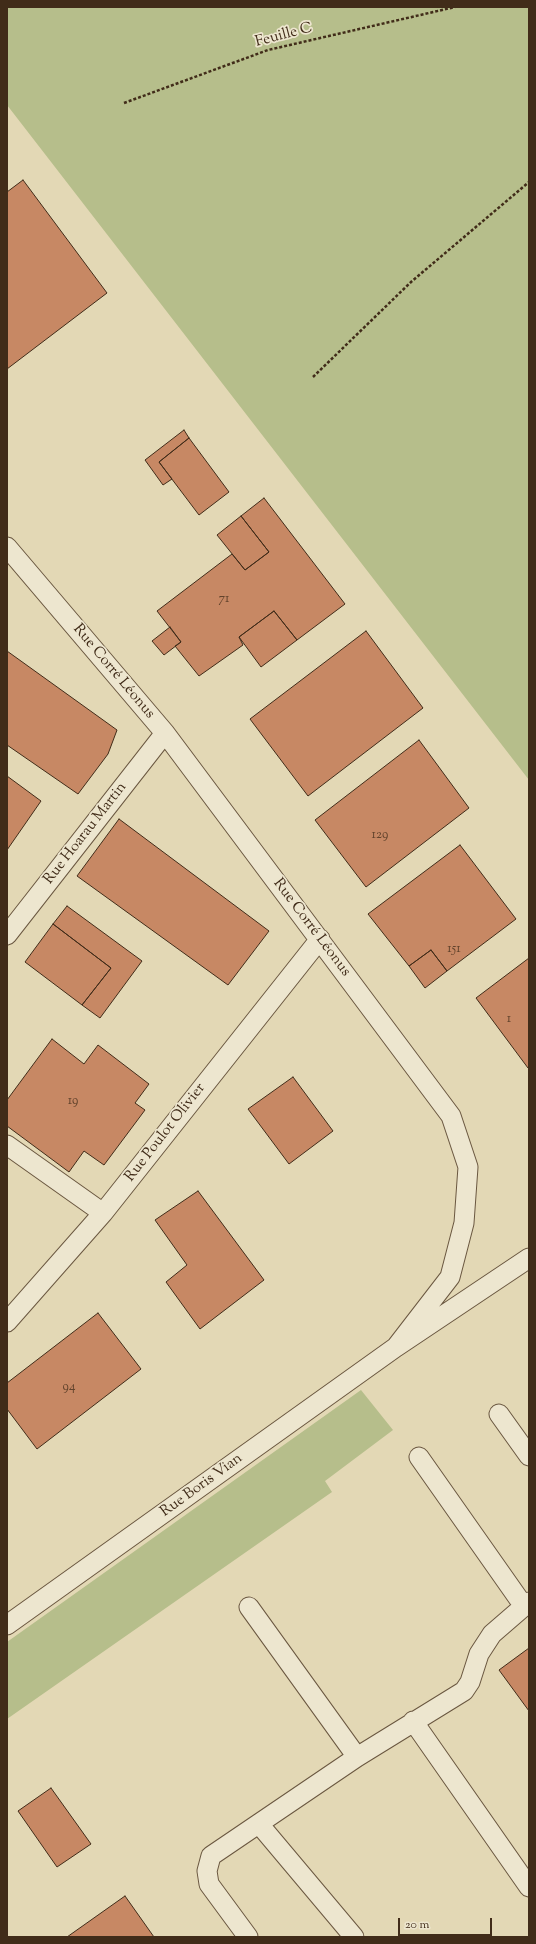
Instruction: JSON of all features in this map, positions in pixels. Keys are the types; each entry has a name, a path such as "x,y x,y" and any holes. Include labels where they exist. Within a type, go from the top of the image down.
{"lane":[{"name":"Rue Corré Léonus","path":"7,547 165,733 451,1116 468,1167 464,1223 450,1277 396,1346"},
{"name":"Rue Hoarau Martin","path":"7,935 165,733"},
{"name":"Rue Poulot Olivier","path":"7,1322 103,1213 320,939"},
{"path":"7,1145 103,1213"},
{"path":"396,1346 529,1258"},
{"name":"Rue Boris Vian","path":"7,1625 396,1346"},
{"path":"499,1414 529,1456"},
{"path":"248,1937 209,1884 207,1871 211,1856 357,1757 413,1721 464,1691 470,1682 478,1654 492,1634 526,1604 419,1457"},
{"path":"249,1607 357,1757"},
{"path":"413,1721 529,1887"},
{"path":"259,1824 354,1937"}],"path":[{"name":"Feuille C","path":"124,103 268,50 455,7"},
{"path":"313,377 411,282 529,182"}],"green space":[{"path":"7,7 529,7 529,780 7,105"},
{"path":"361,1390 393,1430 325,1481 332,1492 7,1719 7,1642"}],"building":[{"path":"23,180 107,293 7,369 7,192"},
{"path":"184,430 189,438 159,462 172,479 163,485 145,460"},
{"path":"189,438 229,492 199,515 159,462"},
{"path":"264,498 345,604 297,640 274,611 239,637 243,645 199,676 175,646 181,642 157,611 232,554 245,570 269,552 241,516"},
{"path":"241,516 269,552 245,570 217,535"},
{"path":"274,611 297,640 261,667 239,637"},
{"path":"170,627 181,642 164,655 152,641"},
{"path":"366,631 423,708 308,796 250,719"},
{"path":"7,651 117,730 108,754 78,794 7,745"},
{"path":"419,740 469,808 366,887 315,820"},
{"path":"7,776 41,801 7,850"},
{"path":"119,819 269,931 228,985 77,876"},
{"path":"460,845 516,919 447,971 431,950 409,966 368,914"},
{"path":"67,906 142,961 100,1018 82,1005 111,968 53,924"},
{"path":"53,924 111,968 82,1005 25,962"},
{"path":"431,950 447,971 425,988 409,966"},
{"path":"529,958 529,1068 528,1068 476,998"},
{"path":"52,1039 84,1064 98,1045 149,1084 135,1103 145,1110 104,1165 84,1151 69,1172 7,1126 7,1100"},
{"path":"293,1077 333,1131 289,1164 248,1109"},
{"path":"198,1191 264,1280 200,1329 166,1282 187,1265 155,1220"},
{"path":"98,1313 141,1369 37,1449 7,1409 7,1383"},
{"path":"529,1648 529,1711 499,1670"},
{"path":"51,1788 91,1844 57,1867 18,1811"},
{"path":"125,1896 154,1937 67,1937"}]}
